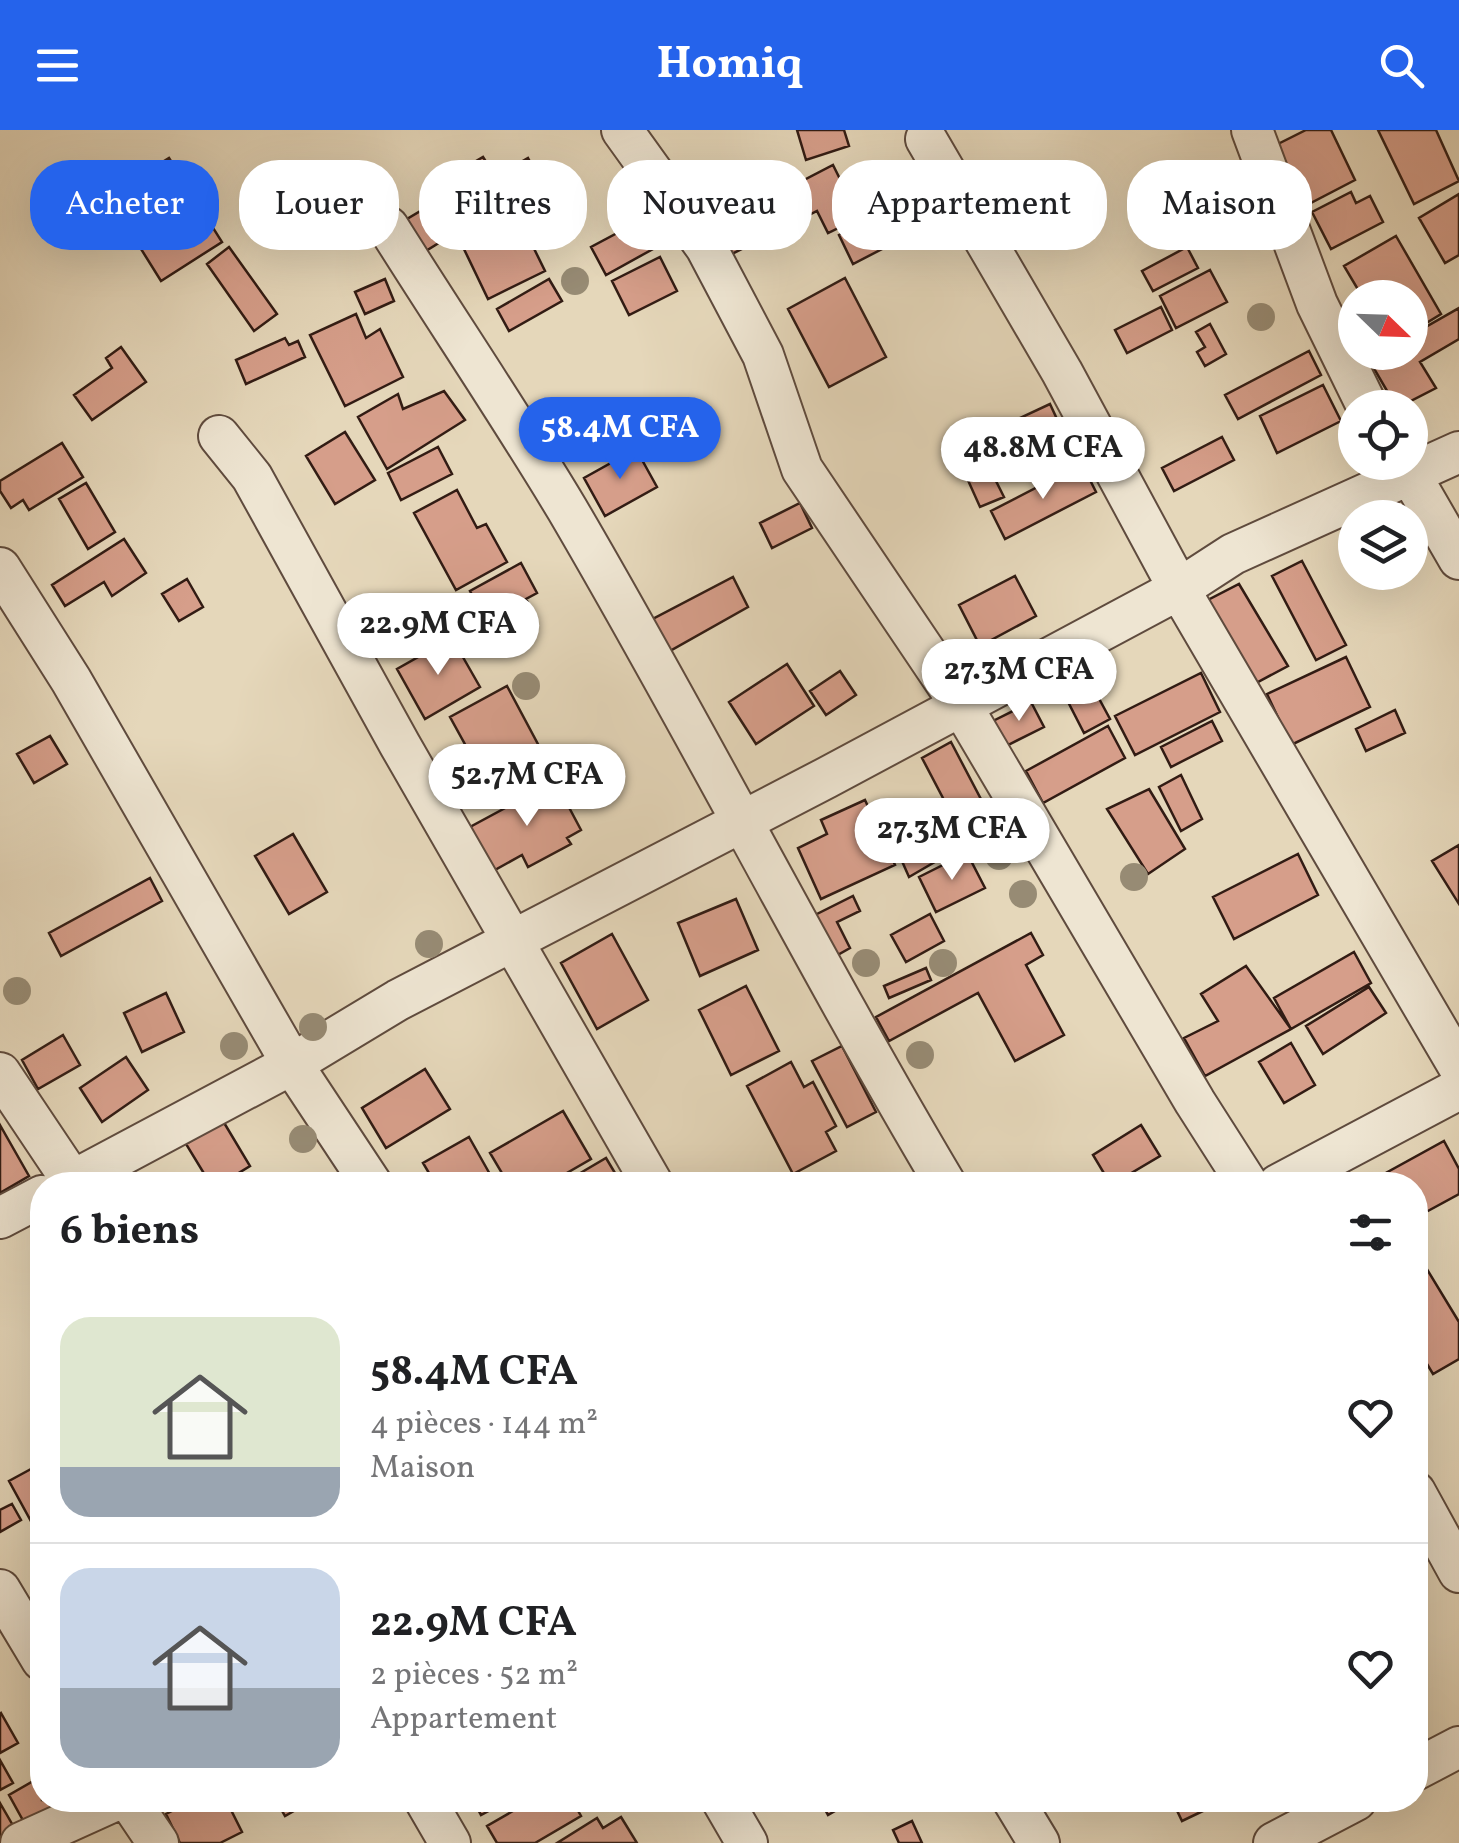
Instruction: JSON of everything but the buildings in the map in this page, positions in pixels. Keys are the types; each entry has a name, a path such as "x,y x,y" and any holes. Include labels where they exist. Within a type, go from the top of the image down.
{"street":[{"path":"622,130 714,262 764,355 802,469 962,704 1240,1172"},
{"path":"1252,130 1317,304 1359,390"},
{"path":"926,140 1062,372 1178,589 1459,1067"},
{"path":"399,244 565,507 743,819 859,1038 938,1172"},
{"path":"219,436 252,477 400,745 647,1172"},
{"path":"1428,462 1459,452"},
{"path":"92,1172 292,1064 398,1000 1178,589 1233,554 1384,480"},
{"path":"1413,480 1459,560"},
{"path":"0,568 71,680 292,1064 363,1172"},
{"path":"0,1073 56,1172"},
{"path":"1303,1172 1459,1089"},
{"path":"0,1218 30,1203"},
{"path":"1428,1516 1459,1572"},
{"path":"0,1590 30,1640"},
{"path":"1428,1764 1459,1748"},
{"path":"21,1843 89,1812"},
{"path":"137,1812 158,1843"},
{"path":"432,1812 450,1843"},
{"path":"729,1812 747,1843"},
{"path":"1021,1812 1039,1843"},
{"path":"1274,1843 1317,1821"}]}
